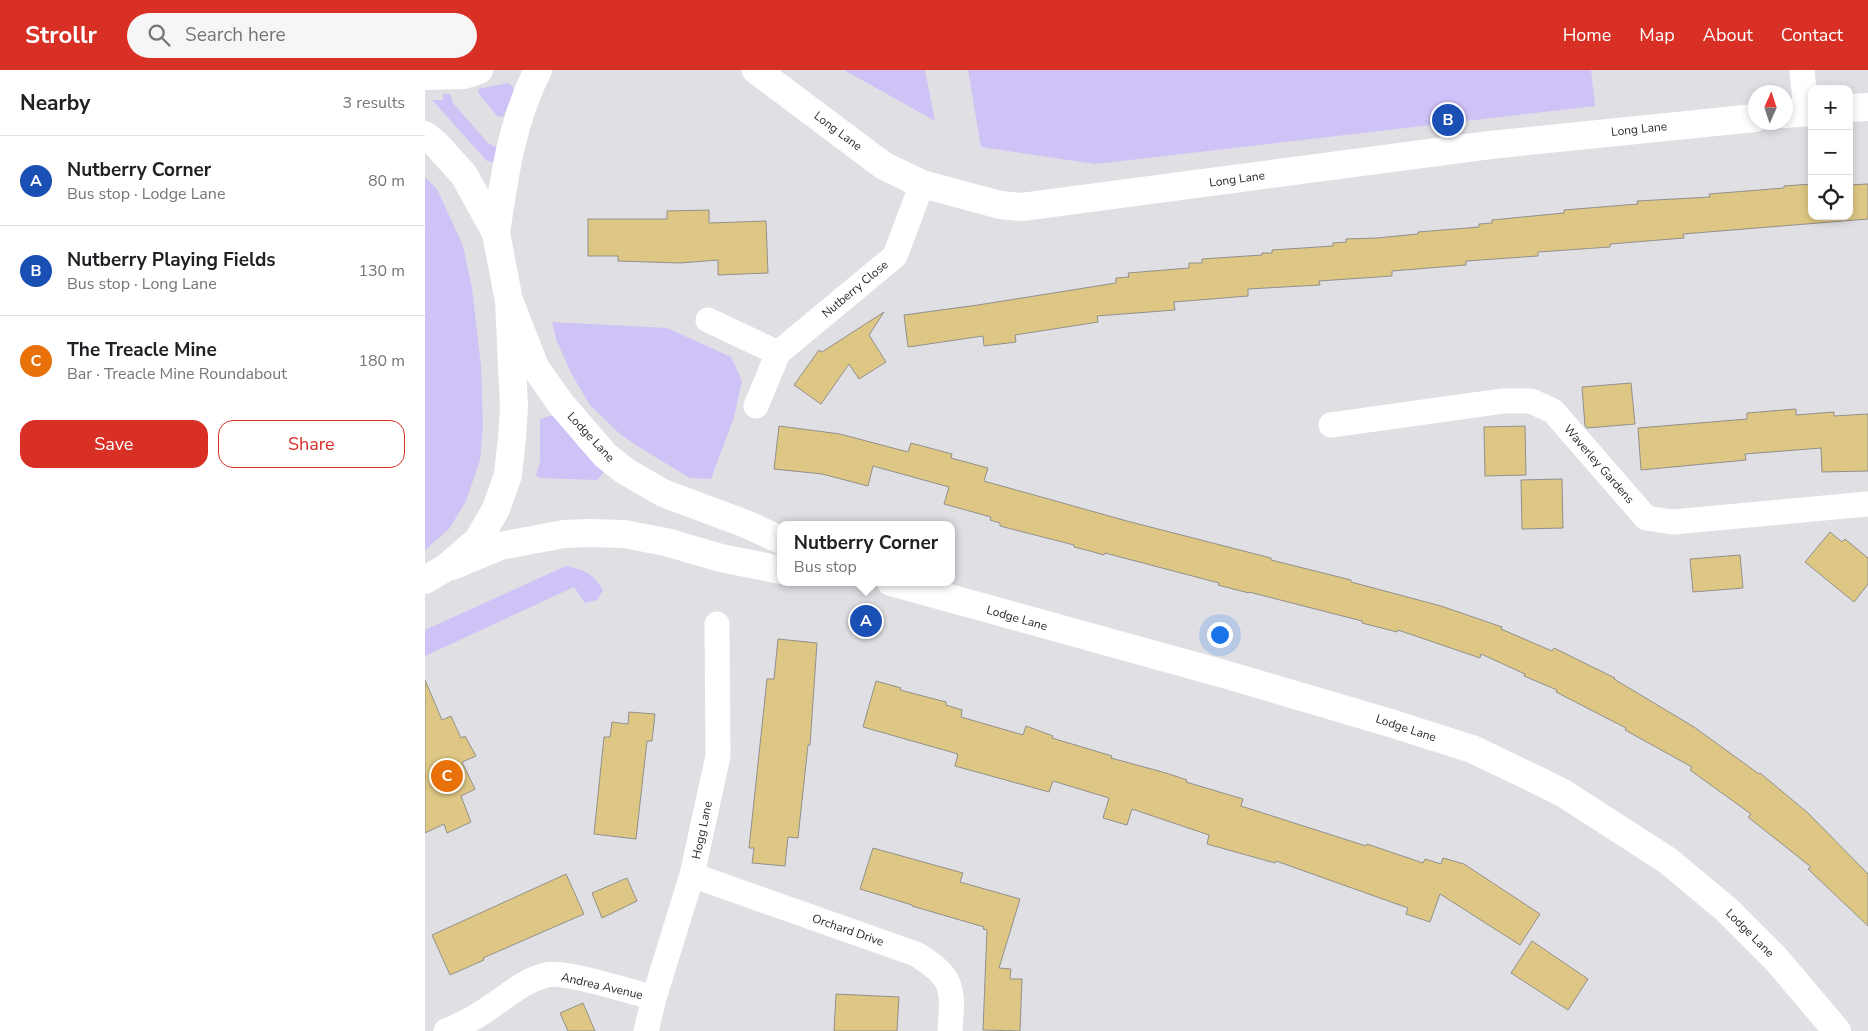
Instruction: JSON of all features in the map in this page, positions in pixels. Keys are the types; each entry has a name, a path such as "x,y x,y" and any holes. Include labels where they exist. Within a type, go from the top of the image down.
{"street":[{"path":"425,76 464,75 479,70"},
{"path":"495,234 505,170 519,112 538,70"},
{"name":"Long Lane","path":"756,70 884,166 923,184 1000,205 1022,207 1490,145 1748,119"},
{"path":"1801,70 1801,113"},
{"path":"1853,108 1868,107"},
{"path":"425,135 436,144 464,175 495,234 509,302 513,406 513,438 508,476 496,510 478,540 436,574"},
{"name":"Nutberry Close","path":"756,406 778,353 895,256 923,184"},
{"name":"Lodge Lane","path":"509,302 535,367 561,404 605,455 625,471 663,493 746,524 777,538"},
{"path":"708,320 778,353"},
{"name":"Waverley Gardens","path":"1331,425 1503,401 1531,401 1553,411 1645,518 1673,522 1868,504"},
{"path":"436,574 500,546 564,534 589,533 624,534 666,542 721,558 777,569"},
{"name":"Lodge Lane","path":"905,586 1295,694 1481,753 1563,793 1667,860 1727,910 1777,959 1837,1031"},
{"name":"Hogg Lane","path":"646,1031 654,998 692,875 718,756 717,624"},
{"name":"Orchard Drive","path":"692,875 923,958 941,973 949,985 953,999 950,1031"},
{"name":"Andrea Avenue","path":"445,1031 465,1023 520,987 548,974 582,979 654,998"}],"shaded area":[{"path":"844,70 925,70 935,121"},
{"path":"968,70 1591,70 1595,106 1095,164 981,147"},
{"path":"508,83 513,87 514,93 503,117 497,116 479,94 478,89"},
{"path":"443,94 450,94 453,103 488,143 496,147 495,160 493,162 487,161 432,100 443,100"},
{"path":"425,177 437,189 463,246 472,288 481,367 483,426 480,460 466,501 449,529 425,550"},
{"path":"552,322 667,328 731,357 742,381 734,417 711,479 690,478 647,452 621,435 590,405 571,373 556,339"},
{"path":"553,415 580,448 605,471 597,480 540,478 536,476 540,462 540,419"},
{"path":"566,566 583,571 596,580 603,590 597,600 585,603 574,587 425,656 425,630"}],"building":[{"path":"1808,184 1808,220 1853,220 1853,185 1868,184 1868,219 1683,234 1684,238 1610,244 1610,247 1538,252 1538,256 1466,261 1466,265 1392,271 1392,276 1319,281 1320,285 1248,289 1248,296 1174,302 1175,310 1097,316 1098,322 1015,335 1016,342 984,346 983,336 908,347 904,315 1116,283 1116,278 1129,277 1128,273 1189,268 1189,263 1202,263 1202,259 1262,255 1262,253 1272,253 1272,250 1333,246 1333,243 1346,242 1346,239 1377,238 1418,234 1418,232 1479,227 1479,224 1492,223 1492,220 1564,213 1564,210 1638,204 1637,201 1710,197 1709,194 1784,188 1784,186"},
{"path":"709,210 709,223 766,221 768,273 718,275 718,260 680,263 618,261 618,256 588,256 588,219 667,219 667,211"},
{"path":"884,312 869,335 886,362 859,379 849,364 821,404 794,385 819,350 822,352"},
{"path":"1631,383 1635,424 1587,428 1585,426 1582,387"},
{"path":"1796,409 1796,415 1834,412 1834,416 1868,414 1868,471 1822,472 1821,448 1745,454 1746,460 1641,470 1638,428 1747,419 1747,413"},
{"path":"779,426 840,434 908,452 911,443 952,454 951,458 988,468 984,481 1441,606 1502,627 1501,629 1552,651 1554,648 1615,678 1694,727 1760,773 1808,813 1868,874 1868,926 1808,869 1811,867 1748,817 1751,814 1690,770 1692,767 1625,730 1626,728 1556,692 1557,690 1524,676 1525,674 1481,654 1480,658 1398,630 1397,632 1362,623 1362,621 1233,589 1218,585 1219,583 1105,553 1104,555 1074,547 1074,545 1000,526 1000,523 990,520 991,517 944,504 949,487 873,466 868,486 822,474 774,469"},
{"path":"1525,426 1526,475 1485,476 1484,427"},
{"path":"1562,479 1563,528 1522,529 1521,480"},
{"path":"1830,532 1842,542 1845,539 1868,558 1868,584 1854,602 1805,562"},
{"path":"1740,555 1743,588 1693,592 1690,559"},
{"path":"778,639 817,643 810,745 808,745 798,838 788,837 785,866 752,863 754,848 749,848 767,679 774,679"},
{"path":"425,680 442,720 451,716 461,738 465,736 476,756 462,762 475,789 461,796 471,822 447,833 444,824 425,833"},
{"path":"876,681 901,688 900,690 946,702 946,705 962,710 961,717 1023,735 1026,726 1053,736 1052,738 1112,756 1111,758 1166,773 1187,780 1186,782 1243,799 1241,806 1366,846 1367,844 1423,863 1425,859 1441,864 1443,858 1464,864 1540,914 1520,945 1440,894 1430,922 1406,914 1408,908 1276,861 1275,863 1207,844 1209,835 1132,809 1127,825 1103,818 1109,798 1053,781 1049,792 955,766 958,754 863,727"},
{"path":"629,712 655,714 652,741 647,741 636,839 594,834 604,737 610,737 612,722 628,724"},
{"path":"873,848 963,873 960,882 1020,899 999,968 1011,969 1010,979 1022,979 1020,1031 983,1030 987,930 983,929 984,927 860,889"},
{"path":"566,874 584,914 483,958 484,960 450,975 432,935"},
{"path":"627,878 637,901 602,918 592,893"},
{"path":"1532,941 1588,979 1568,1010 1511,973"},
{"path":"836,994 899,997 897,1031 834,1031"},
{"path":"583,1003 595,1031 568,1031 560,1013"}],"place":[{"name":"Nutberry Playing Fields","path":"1448,120"},
{"name":"Nutberry Corner","path":"866,621"},
{"name":"The Treacle Mine","path":"447,776"}]}
